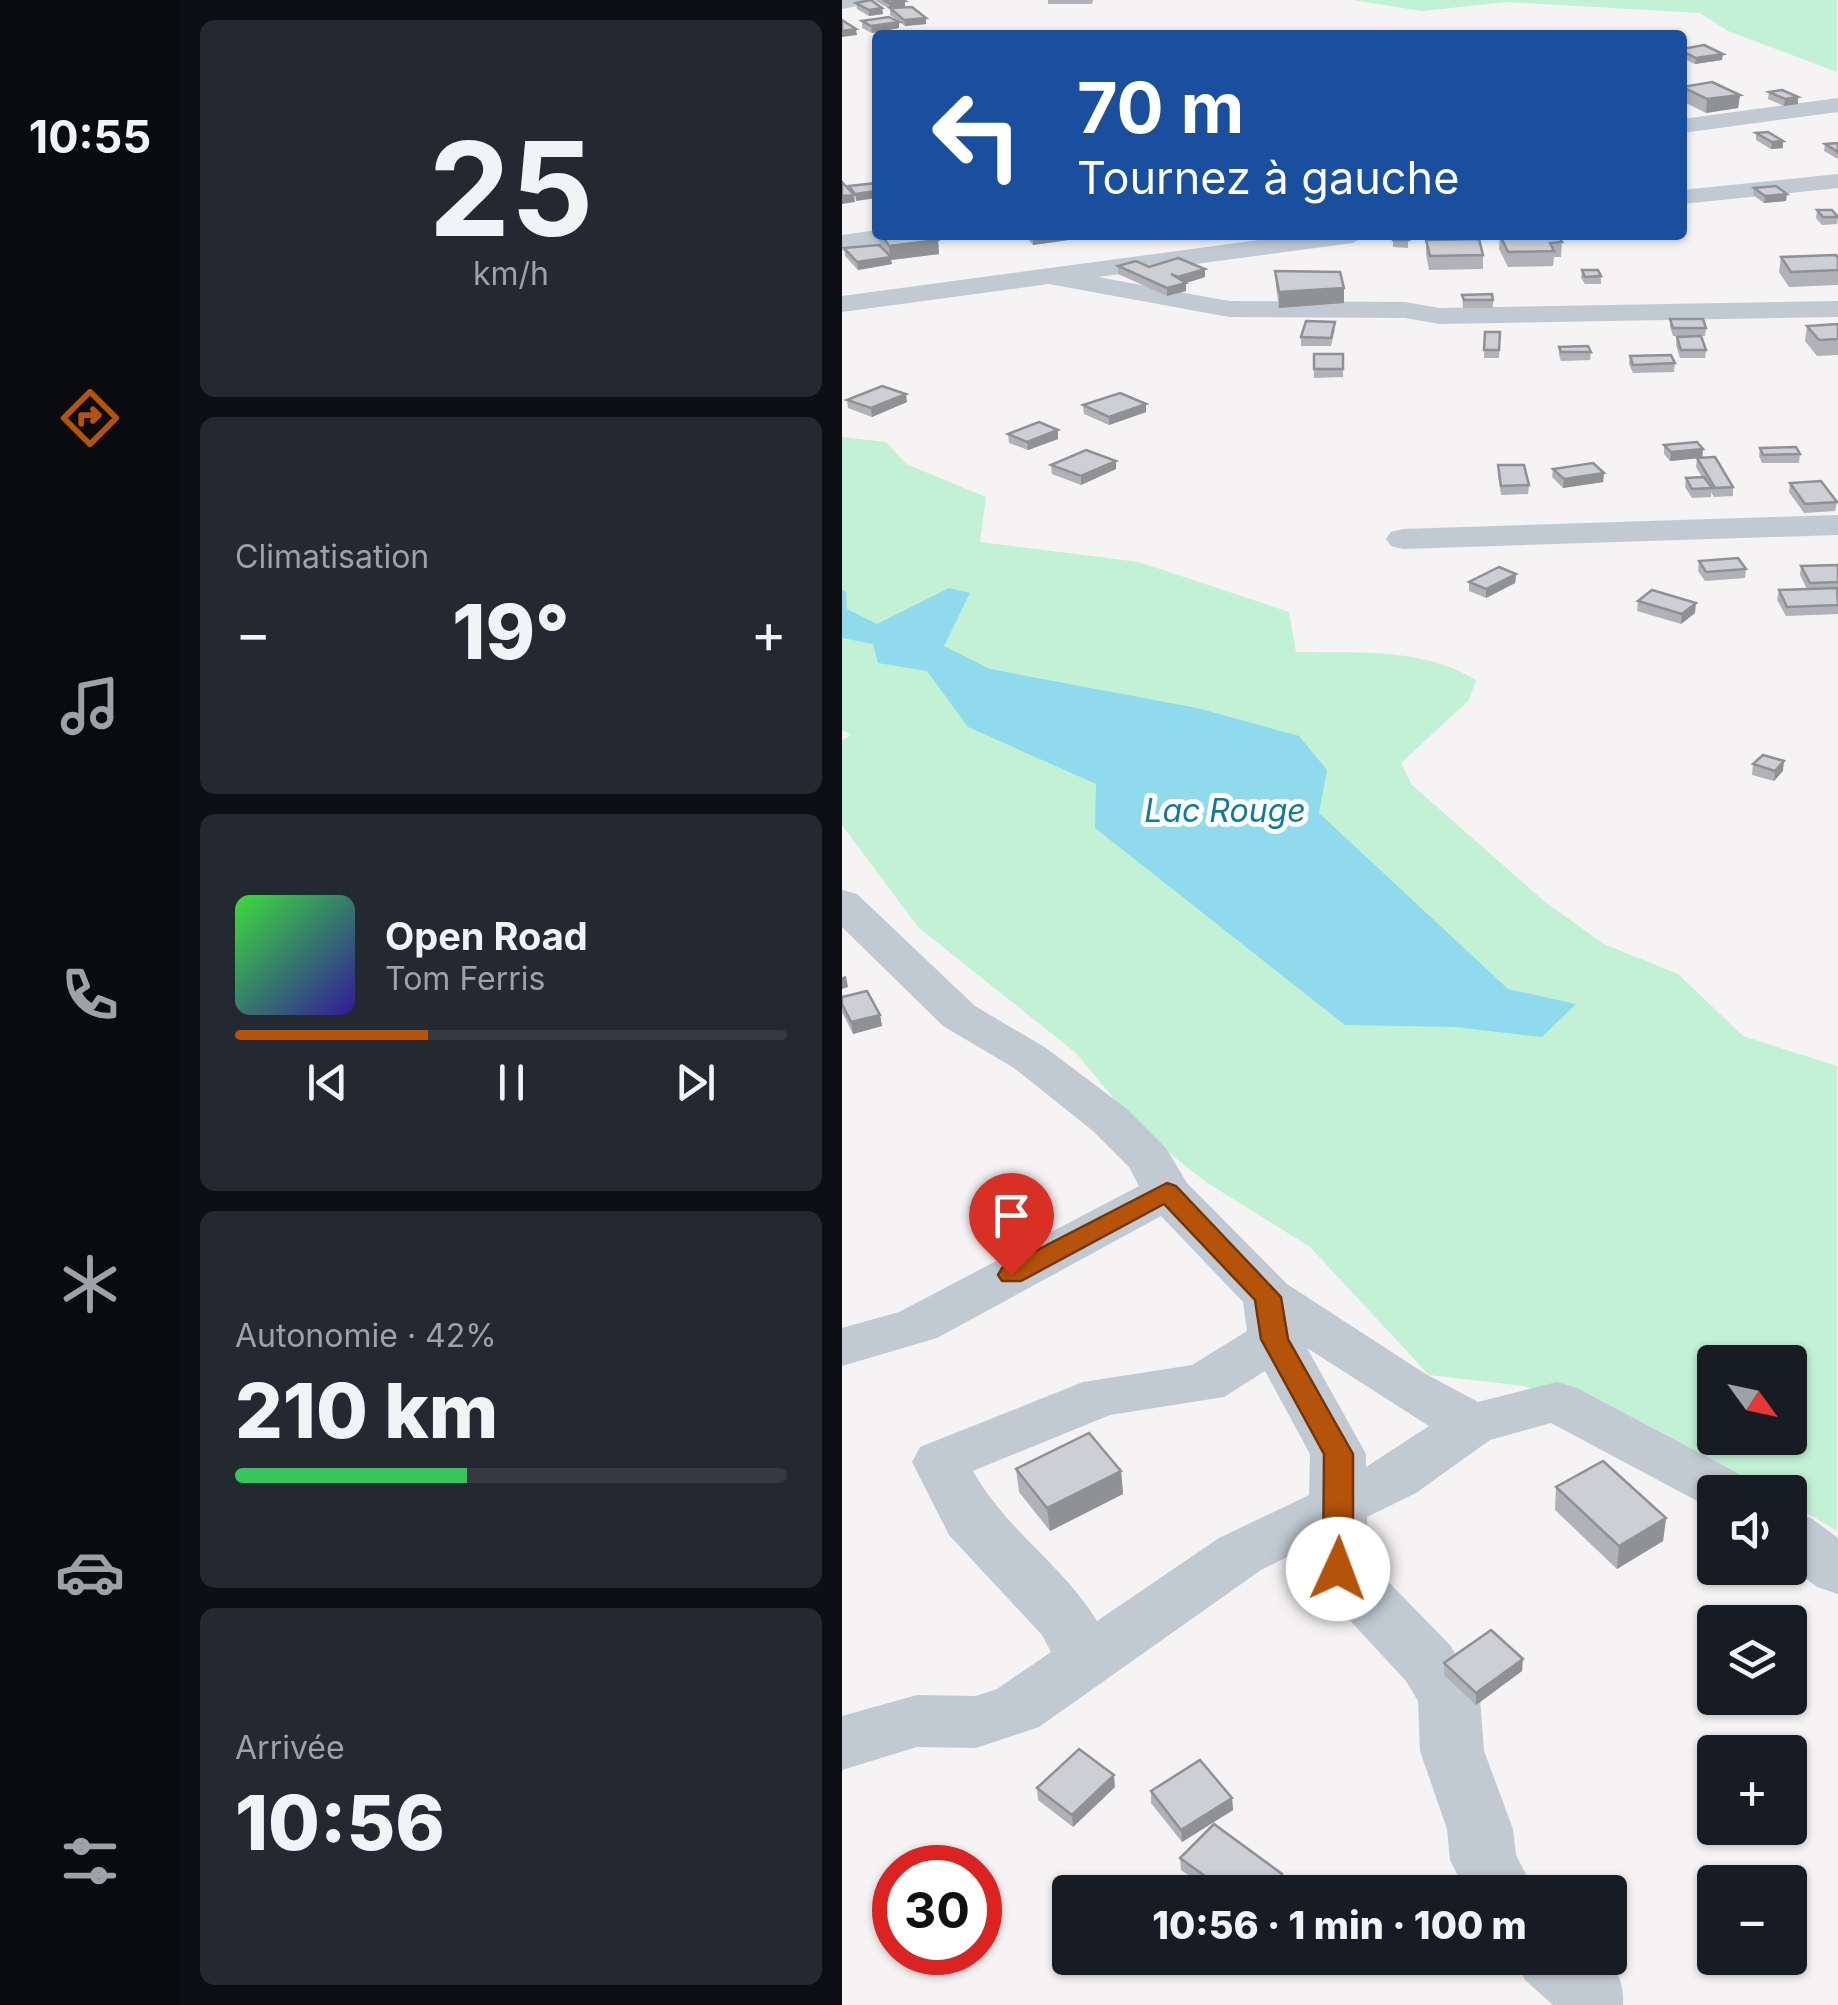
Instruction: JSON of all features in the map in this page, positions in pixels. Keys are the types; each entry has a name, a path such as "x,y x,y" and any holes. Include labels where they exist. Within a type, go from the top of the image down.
{"street":[{"path":"842,3 860,0"},
{"path":"1687,125 1838,105"},
{"path":"1687,196 1838,181"},
{"path":"842,243 872,238"},
{"path":"842,304 1317,240"},
{"path":"1054,277 1248,310 1405,310 1440,316 1838,309"},
{"path":"1403,539 1838,525"},
{"path":"842,903 959,1016 1030,1058 1110,1120 1149,1159 1167,1192 1271,1318 1338,1454 1338,1569 1428,1663 1448,1698 1452,1751 1480,1829 1483,1860 1491,1875"},
{"path":"842,1347 918,1325 1167,1192"},
{"path":"1271,1318 1472,1424"},
{"path":"1088,1661 1063,1618 970,1520 940,1462 1102,1396 1204,1383 1271,1318"},
{"path":"842,1743 917,1721 976,1722 1017,1709 1240,1554 1396,1478 1472,1424 1556,1402 1697,1477"},
{"path":"1807,1547 1838,1572"},
{"path":"1571,1975 1588,1989 1588,2005"}],"green space":[{"path":"1353,0 1837,0 1837,72 1728,31 1700,13 1507,2 1422,11"},
{"path":"842,437 886,442 906,464 986,497 980,542 1139,562 1289,612 1296,652 1412,657 1456,669 1476,680 1469,700 1401,763 1412,785 1545,902 1604,944 1678,974 1743,1036 1837,1066 1837,1531 1807,1513 1807,1475 1731,1475 1611,1419 1524,1386 1429,1375 1310,1247 1206,1182 1140,1130 1076,1053 918,927 842,825 842,740 852,735 842,730"}],"water":[{"name":"Lac Rouge","path":"949,588 970,593 944,646 990,669 1197,708 1299,736 1327,770 1319,813 1508,989 1576,1004 1542,1037 1455,1027 1345,1025 1095,828 1096,784 968,727 927,671 878,663 873,644 842,638 842,589 846,592 847,609 877,624"}],"building":[{"path":"871,0 882,8 869,10 856,3"},
{"path":"912,7 926,18 904,20 890,8"},
{"path":"889,17 899,22 871,26 862,21"},
{"path":"842,20 856,29 842,31"},
{"path":"1704,45 1723,54 1696,58 1687,54 1687,48"},
{"path":"1712,82 1740,95 1707,99 1687,86"},
{"path":"1782,90 1798,97 1785,99 1769,92"},
{"path":"1768,132 1783,141 1772,142 1756,133"},
{"path":"842,182 854,195 842,196"},
{"path":"872,184 872,192 855,194 849,186"},
{"path":"1776,186 1787,194 1765,196 1754,188"},
{"path":"1817,210 1832,210 1838,217 1823,217"},
{"path":"885,240 938,240 889,246"},
{"path":"1426,240 1479,240 1483,255 1430,256"},
{"path":"1502,240 1562,242 1550,243 1554,251 1508,252"},
{"path":"879,245 891,257 857,262 844,248"},
{"path":"1836,255 1838,270 1791,272 1781,257"},
{"path":"1178,258 1205,269 1178,277 1171,274 1186,283 1167,288 1118,266 1136,261 1149,267"},
{"path":"1582,270 1598,270 1601,276 1585,277"},
{"path":"1275,271 1340,272 1344,288 1279,292"},
{"path":"1492,294 1493,300 1464,300 1462,295"},
{"path":"1670,319 1703,319 1706,328 1673,328"},
{"path":"1306,321 1335,322 1331,338 1301,337"},
{"path":"1838,324 1838,339 1819,340 1807,326"},
{"path":"1485,332 1500,332 1499,350 1484,350"},
{"path":"1701,336 1706,350 1681,350 1677,337"},
{"path":"1588,346 1591,352 1561,352 1559,347"},
{"path":"1314,354 1343,354 1343,369 1314,369"},
{"path":"1671,355 1675,363 1633,365 1630,356"},
{"path":"882,386 906,394 871,408 847,400"},
{"path":"1120,393 1146,404 1109,417 1083,405"},
{"path":"1039,422 1058,430 1027,442 1008,434"},
{"path":"1697,442 1703,449 1671,452 1664,445"},
{"path":"1796,447 1800,454 1763,455 1760,448"},
{"path":"1086,450 1116,461 1081,476 1051,465"},
{"path":"1715,457 1733,487 1715,488 1697,458"},
{"path":"1593,463 1604,473 1564,479 1553,469"},
{"path":"1498,465 1524,465 1529,485 1501,486"},
{"path":"1704,477 1712,488 1692,489 1686,478"},
{"path":"1821,481 1837,502 1805,504 1790,483"},
{"path":"1738,558 1746,569 1706,572 1699,561"},
{"path":"1838,565 1838,582 1810,583 1801,566"},
{"path":"1499,567 1516,574 1486,589 1469,582"},
{"path":"1837,588 1838,605 1787,607 1779,590"},
{"path":"1652,590 1696,603 1682,614 1638,601"},
{"path":"1763,755 1784,761 1775,771 1753,764"},
{"path":"867,991 880,1015 851,1022 842,997"},
{"path":"1089,1433 1121,1471 1047,1508 1016,1469"},
{"path":"1603,1461 1666,1518 1619,1546 1556,1487"},
{"path":"1491,1630 1523,1659 1476,1693 1444,1663"},
{"path":"1079,1749 1114,1775 1072,1815 1037,1788"},
{"path":"1200,1760 1232,1798 1181,1830 1151,1791"},
{"path":"1214,1824 1282,1874 1204,1875 1180,1858"}],"route":[{"path":"1011,1275 1167,1192 1268,1297 1275,1339 1338,1454 1338,1569"}]}
